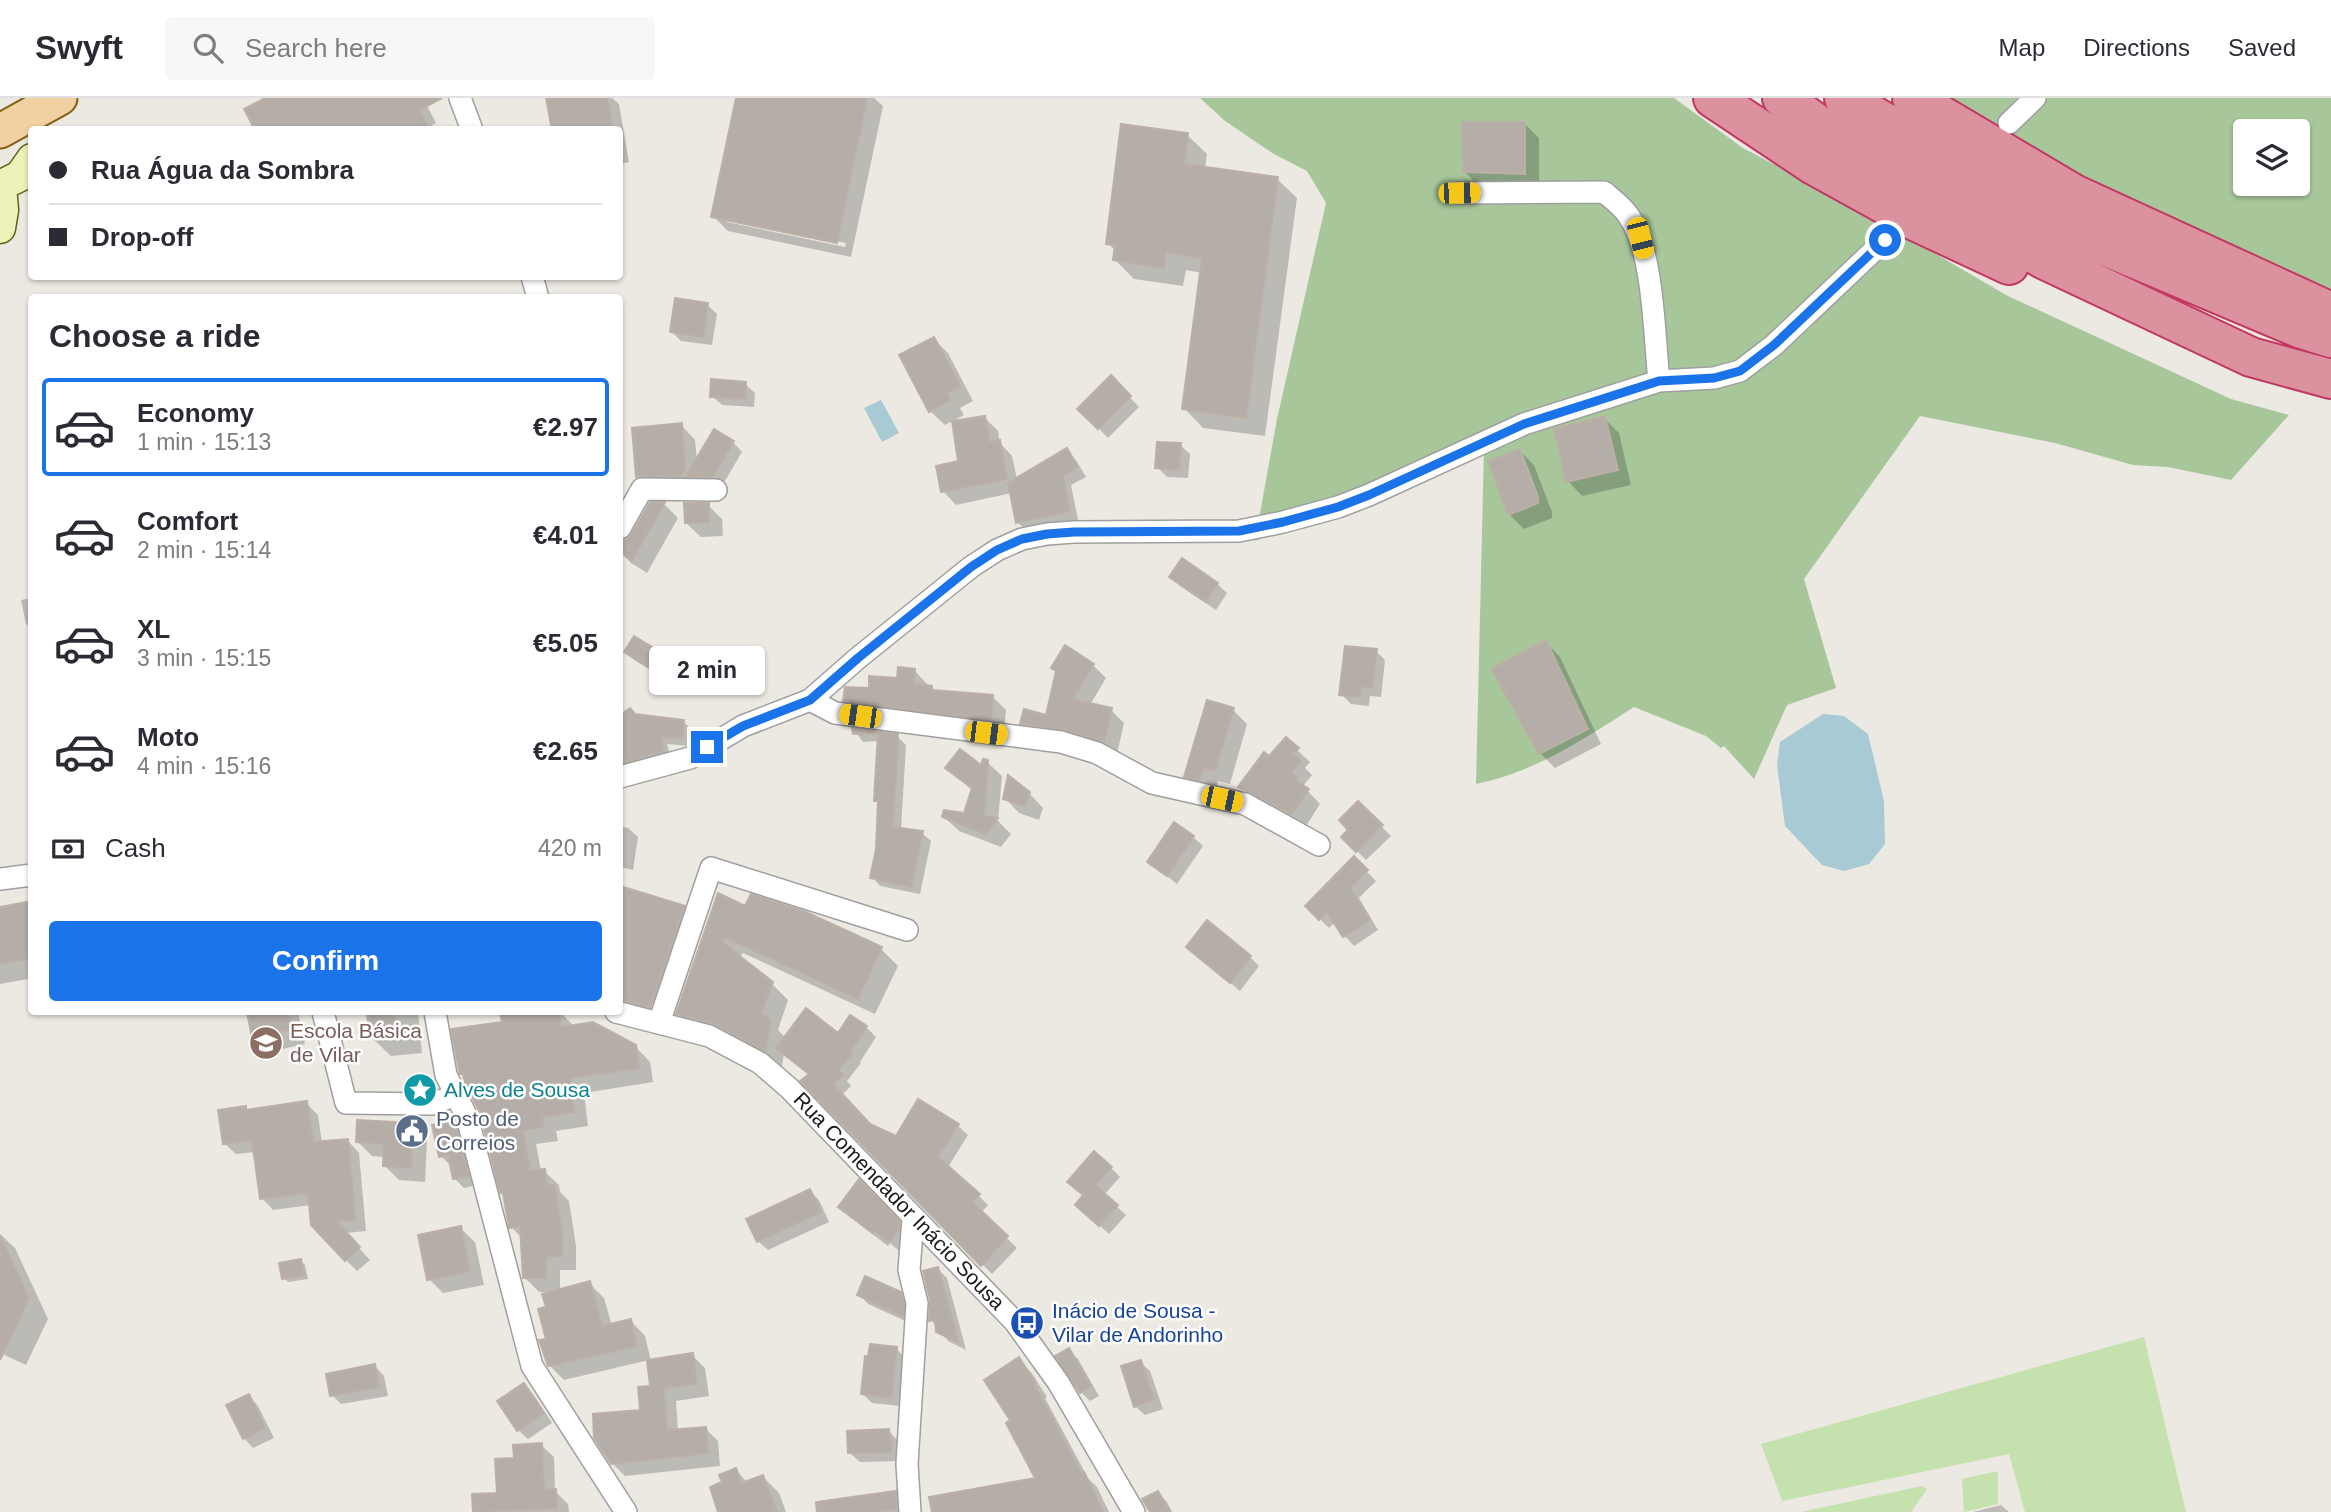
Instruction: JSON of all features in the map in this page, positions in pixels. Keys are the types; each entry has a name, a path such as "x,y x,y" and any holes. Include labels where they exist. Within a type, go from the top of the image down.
{"highway":[{"path":"1713,98 1812,164 1917,222 2199,351 2251,357 2331,379"},
{"path":"1782,98 1824,129 2043,259 2251,357"},
{"path":"1844,98 2062,228 2299,328 2331,338"},
{"path":"1913,98 2074,194 2331,312"}],"main road":[{"path":"0,131 37,110"},
{"path":"0,228 3,210 1,186 20,176 28,165"}],"street":[{"path":"460,98 470,126"},
{"path":"2009,123 2035,98"},
{"path":"1459,193 1604,192 1627,213 1640,238 1647,265 1659,381"},
{"path":"623,776 690,758 743,726 810,700 971,567 997,550 1022,539 1074,532 1239,531 1283,522 1338,507 1369,495 1524,424 1659,381 1714,378 1740,371 1774,345 1885,240"},
{"path":"623,523 642,489 716,490"},
{"path":"810,700 835,713 1070,745 1097,753 1152,783 1245,804 1319,845"},
{"path":"659,1023 711,868 907,930"},
{"path":"0,879 28,876"},
{"name":"Rua Comendador Inácio Sousa","path":"623,1014 709,1036 760,1063 774,1074 994,1299 1035,1346 1134,1512"},
{"path":"324,1015 346,1103 432,1104 456,1095"},
{"path":"436,1015 446,1075 467,1117 532,1366 626,1512"},
{"path":"910,1512 907,1464 916,1303 909,1270 913,1219"}],"green space":[{"path":"1200,98 1674,98 1743,148 1862,211 2008,296 2231,399 2289,415 2231,480 2168,467 2133,465 2055,443 1920,416 1804,579 1836,688 1787,705 1754,779 1724,746 1721,748 1706,736 1634,707 1539,763 1498,779 1476,784 1484,448 1255,541 1277,419 1326,203 1307,171 1274,154 1225,121"},
{"path":"1928,98 2331,98 2331,310"},
{"path":"2144,1337 2186,1512 2025,1512 2009,1454 1782,1501 1761,1444"},
{"path":"1998,1472 1998,1504 1964,1512 1962,1479"},
{"path":"1922,1486 1927,1489 1911,1512 1801,1512"}],"water":[{"path":"881,400 899,433 882,442 864,408"},
{"path":"1823,714 1844,716 1868,734 1884,801 1885,844 1869,864 1844,871 1822,865 1785,826 1777,765 1780,742"}],"building":[{"path":"265,98 442,98 419,110 428,126 253,126 244,109"},
{"path":"546,98 607,98 612,126 551,126"},
{"path":"736,98 867,98 837,243 711,217"},
{"path":"1462,122 1525,122 1525,174 1463,172"},
{"path":"1121,124 1188,133 1184,164 1278,177 1246,418 1182,409 1202,258 1166,252 1164,268 1113,260 1115,245 1106,244"},
{"path":"675,298 708,303 703,337 670,332"},
{"path":"934,337 960,386 947,393 950,400 929,412 899,355"},
{"path":"1111,375 1131,396 1098,429 1077,409"},
{"path":"711,379 746,382 745,399 710,397"},
{"path":"985,416 989,442 1000,440 1007,479 941,492 936,466 958,461 952,421"},
{"path":"1605,416 1618,470 1566,482 1554,429"},
{"path":"682,423 685,468 680,476 636,477 632,428"},
{"path":"714,429 734,441 712,477 686,476"},
{"path":"1157,442 1181,443 1179,470 1155,468"},
{"path":"1067,448 1078,467 1063,476 1070,511 1016,523 1008,483"},
{"path":"1520,449 1538,503 1508,515 1488,461"},
{"path":"650,502 665,502 632,560 623,554 623,540 631,535"},
{"path":"684,503 709,503 709,522 685,523"},
{"path":"1182,558 1218,583 1206,602 1169,577"},
{"path":"634,636 662,653 651,669 624,652"},
{"path":"1546,640 1588,729 1539,754 1491,669"},
{"path":"1065,645 1094,664 1072,699 1112,708 1104,742 1063,729 1020,724 1024,709 1046,715 1056,671 1051,668"},
{"path":"1345,646 1377,649 1372,688 1361,687 1360,697 1339,695"},
{"path":"898,667 915,669 914,684 932,686 932,690 993,695 991,720 843,701 845,687 869,688 869,676 897,678"},
{"path":"1207,700 1234,708 1215,771 1203,768 1200,780 1184,777"},
{"path":"630,708 635,714 684,720 682,739 660,736 664,751 623,763 623,713"},
{"path":"852,728 898,734 893,827 923,831 911,887 870,878 876,849 878,801 874,801 878,733 853,734"},
{"path":"1286,737 1299,748 1293,754 1301,761 1291,773 1297,777 1295,780 1309,789 1292,814 1238,787 1264,752 1269,756"},
{"path":"960,749 981,765 983,759 988,760 984,816 998,818 986,834 942,817 944,810 964,813 972,788 945,768"},
{"path":"1008,775 1030,792 1025,806 1003,799"},
{"path":"1358,801 1383,825 1356,852 1341,837 1348,830 1339,820"},
{"path":"1174,822 1194,836 1167,876 1147,862"},
{"path":"1354,856 1368,870 1350,888 1370,920 1343,937 1327,912 1319,920 1305,906"},
{"path":"623,887 685,906 650,1007 623,1000"},
{"path":"718,893 745,906 751,894 806,912 882,947 858,999 725,937 722,942 773,982 761,1013 771,1021 765,1051 715,1024 676,1014"},
{"path":"28,902 28,959 0,964 0,907"},
{"path":"1207,920 1251,956 1230,983 1186,947"},
{"path":"806,1008 838,1033 850,1015 867,1026 851,1050 853,1052 838,1070 843,1075 833,1084 870,1124 896,1136 918,1099 959,1124 938,1157 980,1194 972,1202 1008,1236 981,1266 800,1081 809,1074 776,1048"},
{"path":"248,1015 289,1015 292,1029 252,1038"},
{"path":"367,1015 393,1015 396,1035 369,1037"},
{"path":"501,1015 559,1015 561,1027 593,1022 636,1045 639,1068 570,1078 574,1112 542,1117 544,1127 523,1130 530,1171 545,1169 547,1186 554,1185 562,1230 562,1256 546,1256 546,1278 523,1278 520,1226 509,1228 503,1193 500,1193 480,1113 463,1074 460,1074 451,1029 502,1022"},
{"path":"307,1101 313,1142 348,1139 355,1220 336,1221 360,1247 345,1261 311,1225 308,1193 260,1199 252,1140 223,1144 218,1110 246,1106 246,1110"},
{"path":"357,1120 413,1123 411,1168 383,1166 384,1144 356,1142"},
{"path":"454,1120 469,1176 453,1179 448,1155 439,1157 432,1125"},
{"path":"1094,1151 1112,1167 1095,1185 1118,1205 1099,1226 1075,1205 1083,1195 1067,1182"},
{"path":"859,1179 900,1221 899,1229 889,1242 838,1207"},
{"path":"810,1189 821,1212 757,1242 746,1219"},
{"path":"461,1226 470,1271 427,1280 418,1235"},
{"path":"0,1236 29,1298 0,1360"},
{"path":"301,1259 304,1275 282,1279 279,1263"},
{"path":"938,1267 958,1342 936,1332 935,1319 929,1321 930,1300 923,1271"},
{"path":"865,1276 901,1292 903,1316 857,1295"},
{"path":"590,1281 602,1326 631,1319 637,1346 548,1366 539,1340 546,1339 538,1309 546,1307 542,1294"},
{"path":"870,1344 897,1347 891,1398 861,1394 865,1356 868,1357"},
{"path":"1069,1348 1091,1386 1080,1393 1055,1356"},
{"path":"693,1353 697,1384 664,1388 667,1430 706,1427 708,1453 611,1464 594,1438 593,1414 640,1410 638,1387 650,1386 647,1360"},
{"path":"1019,1357 1081,1473 1084,1472 1103,1512 932,1512 929,1497 1035,1478 1006,1423 1010,1420 984,1380"},
{"path":"1141,1360 1154,1400 1134,1407 1121,1366"},
{"path":"375,1364 379,1387 330,1396 326,1374"},
{"path":"524,1383 544,1413 517,1431 497,1401"},
{"path":"249,1394 265,1428 243,1439 226,1405"},
{"path":"889,1429 892,1452 848,1453 847,1431"},
{"path":"542,1443 544,1490 556,1489 557,1508 473,1512 472,1494 497,1493 495,1459 514,1458 513,1445"},
{"path":"736,1468 742,1483 763,1475 777,1512 718,1512 710,1487 722,1482 719,1475"},
{"path":"896,1491 897,1509 874,1512 817,1512 816,1502"},
{"path":"1158,1491 1170,1512 1150,1512 1142,1499"}],"place":[{"name":"Escola Básica de Vilar","path":"266,1043"},
{"name":"Alves de Sousa","path":"420,1090"},
{"name":"Posto de Correios","path":"412,1131"},
{"name":"Inácio de Sousa - Vilar de Andorinho","path":"1027,1323"}],"route":[{"path":"707,747 743,726 810,700 971,567 997,550 1022,539 1074,532 1239,531 1283,522 1338,507 1369,495 1524,424 1659,381 1714,378 1740,371 1774,345 1885,240"}]}
